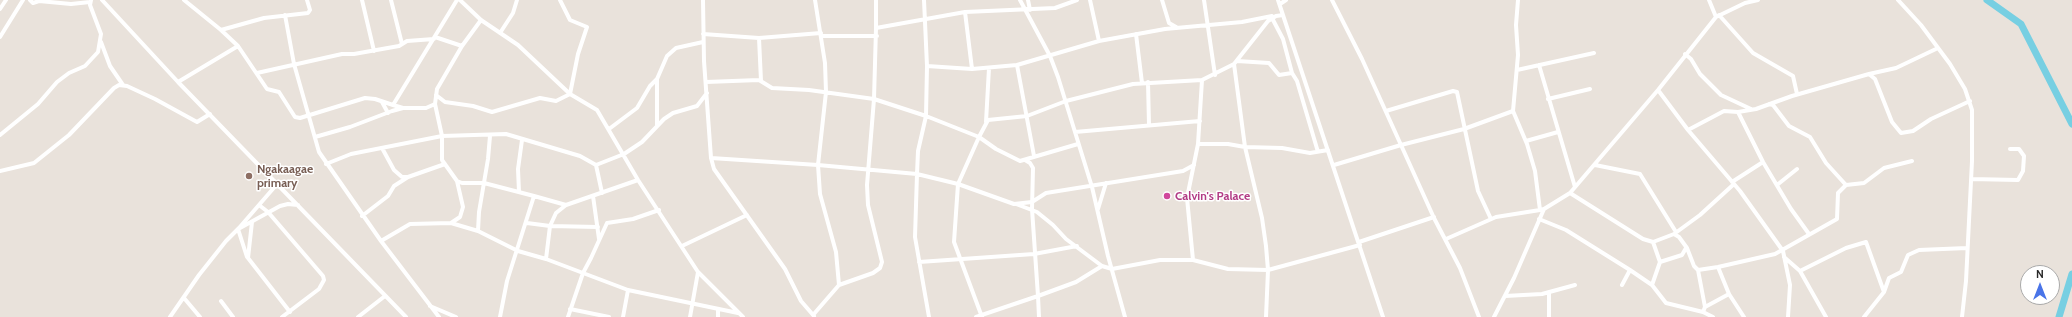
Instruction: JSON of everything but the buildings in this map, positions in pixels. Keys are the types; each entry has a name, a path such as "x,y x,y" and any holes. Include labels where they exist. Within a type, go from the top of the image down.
{"street":[{"path":"0,9 6,0"},
{"path":"0,37 23,0"},
{"path":"0,135 38,104 58,82 69,73 85,66 94,59 101,42 101,34 90,1 76,5 39,1 33,3 30,0"},
{"path":"102,0 178,82 278,183 384,296 406,317"},
{"path":"184,0 238,46 267,89 279,92 295,117 300,118 364,98 403,108 426,108 445,102 473,106 492,112 540,98 558,100 570,94"},
{"path":"221,30 264,18 308,13 310,10 307,0"},
{"path":"362,0 374,51"},
{"path":"391,0 402,44"},
{"path":"393,105 456,0"},
{"path":"460,0 481,20 518,45 570,94 597,110 610,129 638,180 659,210 698,272 743,317"},
{"path":"500,33 513,13 516,0"},
{"path":"560,0 570,20 588,27 578,54 570,94"},
{"path":"703,0 703,42 711,158 718,176 747,215 784,270 801,301 814,316 839,285 880,268 882,262 868,205 868,169 874,99 877,36 876,0"},
{"path":"815,0 825,62 826,92 818,165 821,203 832,230 837,257 839,285"},
{"path":"924,0 927,66 926,116 918,151 915,237 929,317"},
{"path":"1020,0 1027,10 1050,56 1066,101 1092,187 1125,317"},
{"path":"1027,10 1028,0"},
{"path":"876,28 966,12 1055,8 1077,0"},
{"path":"1090,0 1099,41"},
{"path":"1162,0 1169,23 1177,27"},
{"path":"1204,0 1215,74"},
{"path":"1286,0 1279,2 1360,243 1383,317"},
{"path":"1332,0 1362,59 1434,217 1460,268 1479,317"},
{"path":"1494,317 1505,296 1542,210 1526,141 1513,111 1517,70 1516,24 1518,0"},
{"path":"1709,0 1717,16 1753,53 1793,76 1798,94"},
{"path":"1446,239 1491,219 1542,210 1570,193 1658,90 1685,54 1717,16 1745,3 1758,0"},
{"path":"1898,0 1938,48 1965,89 1970,101 1973,130 1962,317"},
{"path":"966,12 972,69"},
{"path":"285,15 294,64 310,115 319,152 362,216 439,317"},
{"path":"927,66 972,69 1017,65 1099,41 1136,34 1177,27 1242,22 1283,15"},
{"path":"986,122 1027,116 1066,101 1142,83 1202,80 1236,62 1265,23 1274,17"},
{"path":"1274,17 1283,39 1292,73 1297,81 1318,152"},
{"path":"451,223 458,219 463,210 457,181 442,160 442,136 436,105 436,95 437,89 462,46 481,20"},
{"path":"703,34 759,38 821,34 877,36"},
{"path":"1136,34 1142,83"},
{"path":"257,73 342,54 374,51 399,46 407,41 434,38 462,46"},
{"path":"759,38 761,81"},
{"path":"101,42 110,66 123,85 155,99 197,122 210,114"},
{"path":"610,129 637,108 650,86 657,79 671,52 684,45 703,42"},
{"path":"178,82 238,46"},
{"path":"1688,130 1724,111 1738,112 1752,109 1798,94 1896,68 1938,48"},
{"path":"1517,70 1594,54"},
{"path":"1685,54 1691,59 1700,74 1721,95 1752,109"},
{"path":"1236,62 1269,62 1279,75 1292,73"},
{"path":"1236,62 1245,147 1262,218 1268,270 1266,317"},
{"path":"1017,65 1034,156"},
{"path":"1539,65 1575,187"},
{"path":"981,316 954,242 958,184 986,122 989,68"},
{"path":"1869,74 1875,79 1892,122 1901,132 1913,131 1931,119 1970,101"},
{"path":"657,79 657,125"},
{"path":"706,82 759,80 772,88 826,92 874,99 926,116 979,137 1016,160 1025,160 1034,156 1078,144"},
{"path":"1193,260 1187,198 1198,144 1202,80"},
{"path":"1148,82 1149,125"},
{"path":"0,171 34,163 69,136 114,88 123,85"},
{"path":"1548,99 1590,89"},
{"path":"1658,90 1688,130 1733,183 1783,251 1790,285 1788,317"},
{"path":"1386,111 1456,91 1459,95 1464,129 1478,191 1491,219"},
{"path":"596,165 624,154 642,142 657,125 673,113 697,106 707,93"},
{"path":"436,95 445,102"},
{"path":"381,102 388,113"},
{"path":"1769,104 1773,105 1788,126 1810,137 1826,163 1846,185"},
{"path":"315,137 350,127 403,108"},
{"path":"1334,165 1401,145 1464,129 1513,111"},
{"path":"1738,112 1763,162 1790,208 1809,234"},
{"path":"1075,132 1200,121"},
{"path":"1526,141 1558,132"},
{"path":"326,164 351,154 442,136 490,136 506,134 580,156 596,165 602,193"},
{"path":"478,231 479,212 490,136"},
{"path":"518,192 518,169 522,140"},
{"path":"1198,144 1228,144 1245,147 1282,148 1310,153 1328,150"},
{"path":"382,148 397,172 403,177 445,164"},
{"path":"1971,179 2018,180 2023,171 2024,156 2019,149 2010,149"},
{"path":"711,158 818,165 917,174 958,184 1032,209 1044,217 1066,239 1078,246 1102,266 1112,269 1160,260 1193,260 1222,269 1268,270 1360,243 1434,217"},
{"path":"1025,160 1030,163 1033,168 1032,209 1039,317"},
{"path":"1698,270 1718,267 1783,251 1809,234 1837,219 1838,193 1846,185 1864,183 1884,168 1912,161"},
{"path":"1570,193 1643,239 1653,242 1675,233 1700,215 1733,183 1763,162"},
{"path":"1014,204 1032,202 1046,193 1092,187 1106,183 1183,171 1194,165"},
{"path":"1594,165 1640,174 1675,233 1686,248 1694,266 1698,270 1705,307 1703,312"},
{"path":"1777,185 1797,169"},
{"path":"362,216 388,196 394,186 408,176"},
{"path":"546,259 550,226 556,213 566,205 638,180"},
{"path":"457,181 462,183 484,183 566,205"},
{"path":"238,229 278,183"},
{"path":"1098,210 1106,183"},
{"path":"500,317 507,281 527,223 534,196"},
{"path":"593,196 599,239"},
{"path":"259,205 268,212 323,276 324,280 319,289 282,317"},
{"path":"170,317 208,263 232,233 268,212 284,205 298,205"},
{"path":"568,317 582,273 607,222 633,219 659,210"},
{"path":"682,246 747,215"},
{"path":"1539,219 1566,230 1630,270 1652,285 1666,303 1703,312 1713,317"},
{"path":"248,258 252,222"},
{"path":"381,241 410,224 451,223 478,231 518,251 546,259 628,290 738,313"},
{"path":"527,223 550,226 598,227"},
{"path":"238,229 248,258 290,312"},
{"path":"1652,285 1660,262 1653,242"},
{"path":"1800,271 1846,248 1866,242 1884,292"},
{"path":"919,262 1034,254 1078,246"},
{"path":"1660,262 1682,255 1686,248"},
{"path":"1864,317 1884,292 1889,278 1899,273 1908,255 1914,252 1967,248"},
{"path":"1784,257 1800,271 1826,317"},
{"path":"976,317 1076,282 1102,266"},
{"path":"1718,267 1729,294 1744,317"},
{"path":"1622,285 1630,270"},
{"path":"690,317 694,303 698,272"},
{"path":"1505,296 1549,293 1575,285"},
{"path":"623,317 628,290"},
{"path":"1549,293 1549,317"},
{"path":"1705,307 1729,294"},
{"path":"358,317 384,296"},
{"path":"184,298 200,317"},
{"path":"220,301 233,317"},
{"path":"430,306 456,317"},
{"path":"570,309 609,317"},
{"path":"718,310 718,317"}],"waterway":[{"path":"1987,0 2021,24 2072,124"},
{"path":"2059,317 2072,274"}],"place":[{"name":"Ngakaagae primary","path":"249,176"},
{"name":"Calvin's Palace","path":"1167,196"}]}
